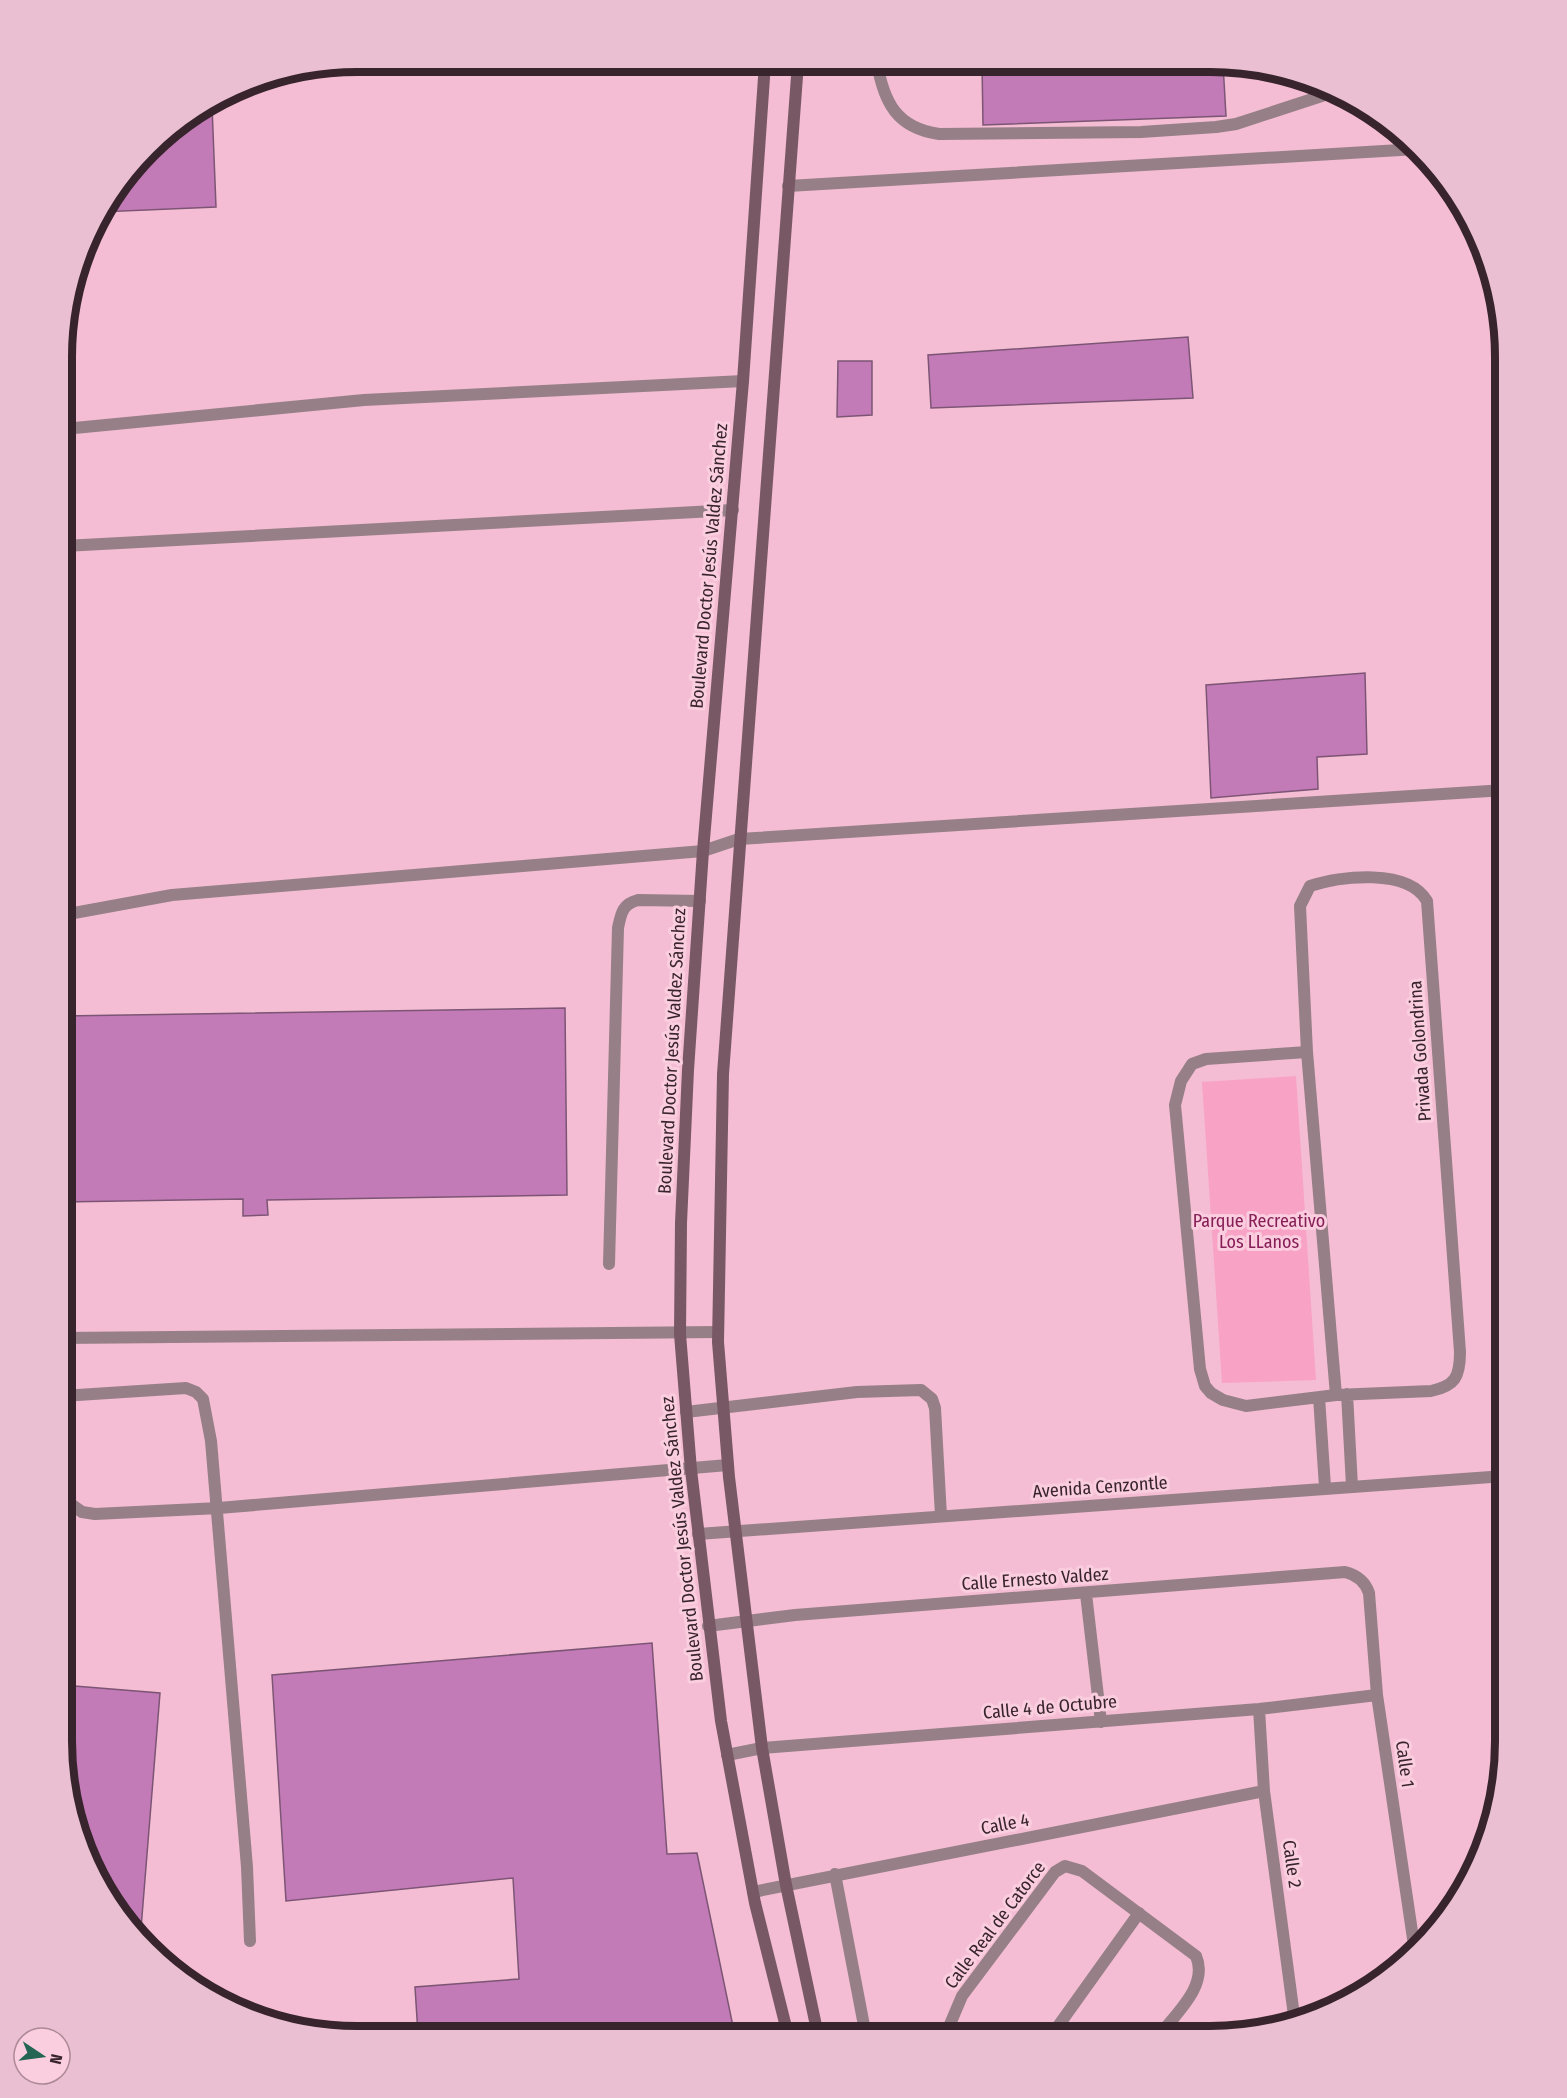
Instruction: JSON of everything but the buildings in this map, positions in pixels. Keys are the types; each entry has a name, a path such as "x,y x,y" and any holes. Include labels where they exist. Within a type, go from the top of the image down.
{"main road":[{"name":"Boulevard Doctor Jesús Valdez Sánchez","path":"764,72 733,510 703,851 684,1132 680,1334 691,1470 708,1626 727,1755 753,1892 786,2026"},
{"path":"797,72 723,1074 718,1332 728,1465 762,1748 786,1885 816,2026"}],"street":[{"path":"879,72 883,88 896,114 914,129 939,134 1141,132 1216,127 1236,124 1323,96"},
{"path":"788,186 1406,150"},
{"path":"72,428 364,400 743,381"},
{"path":"72,546 733,510"},
{"path":"72,913 172,895 703,851 739,839 1495,791"},
{"name":"Privada Golondrina","path":"1307,1052 1206,1059 1192,1064 1181,1081 1175,1106 1200,1369 1205,1386 1215,1397 1246,1406 1318,1397 1341,1395 1431,1391 1447,1388 1455,1379 1460,1365 1426,901 1419,890 1410,883 1378,878 1315,884 1306,890 1301,901 1299,923 1307,1052 1341,1395 1352,1486"},
{"path":"609,1264 618,928 622,911 629,903 638,900 700,901"},
{"path":"72,1338 718,1332"},
{"path":"72,1395 186,1388 196,1392 203,1399 211,1441 219,1508 247,1867 250,1941"},
{"path":"686,1412 857,1392 921,1390 932,1399 935,1408 941,1516"},
{"path":"1318,1397 1325,1487"},
{"path":"72,1505 82,1512 95,1514 219,1508 691,1470 728,1465"},
{"name":"Avenida Cenzontle","path":"698,1534 1325,1487 1495,1477"},
{"name":"Calle Ernesto Valdez","path":"708,1626 795,1615 1345,1572 1356,1575 1363,1581"},
{"name":"Calle 1","path":"1363,1581 1369,1593 1377,1695 1413,1941"},
{"path":"1086,1594 1101,1722"},
{"name":"Calle 4 de Octubre","path":"727,1755 762,1748 1259,1709 1377,1695"},
{"name":"Calle 2","path":"1259,1709 1264,1791 1294,2013"},
{"name":"Calle 4","path":"753,1892 835,1874 1019,1841 1158,1810 1264,1791"},
{"name":"Calle Real de Catorce","path":"949,2026 962,1996 1054,1872 1069,1867 1091,1878 1196,1956 1200,1969 1193,1992 1166,2026"},
{"path":"835,1874 864,2026"},
{"path":"1058,2026 1139,1913"}],"green space":[{"name":"Parque Recreativo Los LLanos","path":"1296,1076 1316,1380 1222,1383 1202,1082"}]}
